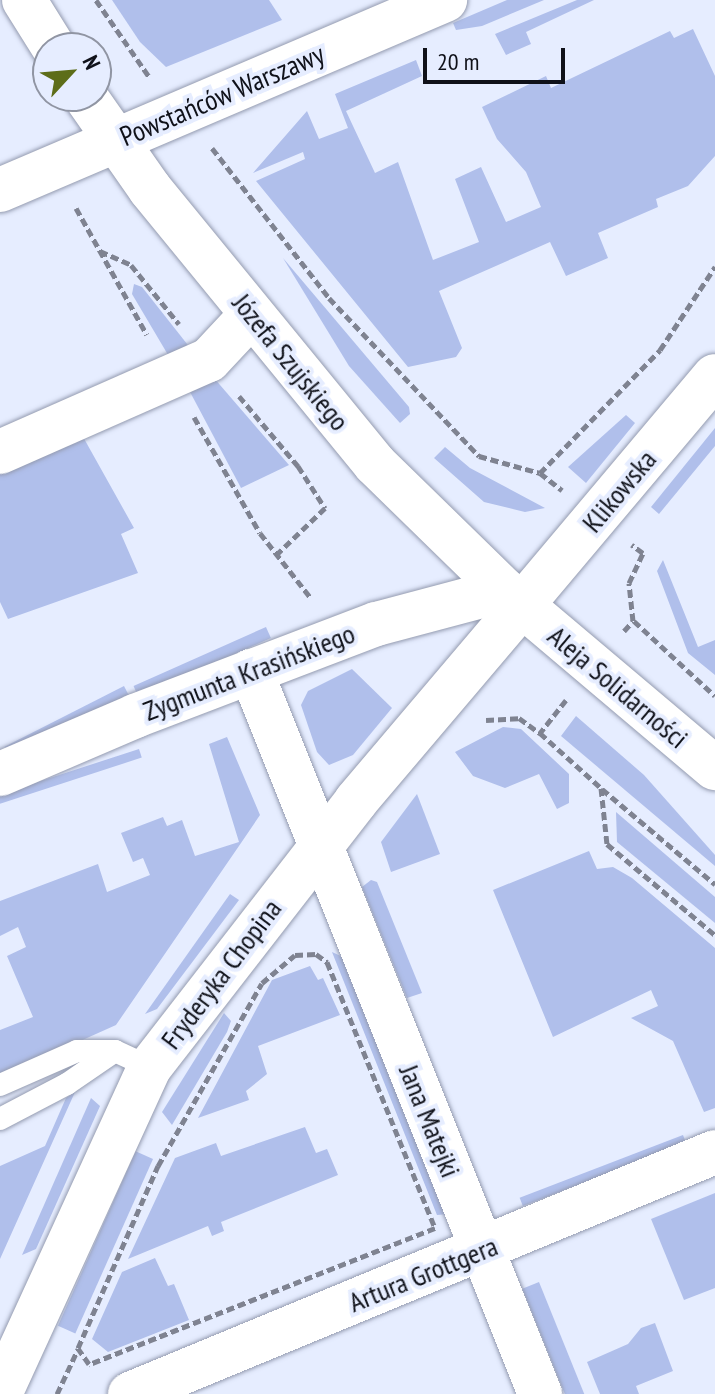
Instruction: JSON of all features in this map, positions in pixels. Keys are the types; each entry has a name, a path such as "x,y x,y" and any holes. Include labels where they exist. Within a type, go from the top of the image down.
{"street":[{"path":"24,0 44,32"},
{"name":"Powstańców Warszawy","path":"0,190 445,0"},
{"name":"Józefa Szujskiego","path":"95,112 114,141 251,315 375,464 513,597"},
{"path":"0,452 209,360 251,315"},
{"name":"Klikowska","path":"513,597 715,376"},
{"name":"Zygmunta Krasińskiego","path":"0,774 251,671 376,624 513,597"},
{"name":"Aleja Solidarności","path":"513,597 715,768"},
{"name":"Fryderyka Chopina","path":"0,1394 133,1059 319,847 513,597"},
{"name":"Jana Matejki","path":"251,671 540,1394"},
{"name":"Artura Grottgera","path":"130,1394 715,1152"}],"lane":[{"path":"0,1085 77,1051 133,1059"},
{"path":"0,1119 67,1084 133,1059"}],"path":[{"path":"96,0 148,76 184,111 329,298 479,456 540,473 572,497"},
{"path":"540,473 660,350 715,267"},
{"path":"623,537 643,553 629,583 633,621 715,696"},
{"path":"622,633 633,621"},
{"path":"540,733 563,704"},
{"path":"475,724 498,716 519,718 715,884"},
{"path":"601,788 607,844 715,935"},
{"path":"57,1394 158,1166 262,983 295,955 316,954 327,962 435,1228 101,1363 89,1364 78,1348"}],"shaded area":[{"path":"112,0 269,0 282,20 166,67 140,42"},
{"path":"507,0 544,0 482,26 456,30 453,23"},
{"path":"577,0 594,0 526,32 531,44 506,55 495,34"},
{"path":"693,29 715,76 715,156 688,186 656,199 658,207 598,233 608,258 566,276 550,242 439,291 462,348 456,357 408,367 256,181 305,159 303,152 253,173 307,111 319,139 348,128 335,94 416,60 422,76 346,111 375,173 398,162 433,260 479,242 455,179 481,167 506,222 541,207 526,172 497,139 482,107 546,76 551,88 670,31 674,38"},
{"path":"283,258 409,407 410,414 400,423 349,366"},
{"path":"134,284 142,287 195,354 174,365 132,294"},
{"path":"214,378 289,465 241,488 189,390"},
{"path":"626,415 635,423 586,483 568,467"},
{"path":"715,428 715,446 659,514 651,507"},
{"path":"82,435 134,528 121,534 138,573 8,619 0,602 0,468"},
{"path":"445,447 470,468 545,508 525,512 484,502 434,458"},
{"path":"663,560 698,647 715,640 715,675 688,653 657,571"},
{"path":"266,627 271,638 138,697 134,686"},
{"path":"352,669 392,708 353,755 329,765 317,752 301,705 308,691"},
{"path":"124,686 129,696 10,757 5,747"},
{"path":"576,716 644,775 715,855 715,866 561,736"},
{"path":"503,727 521,729 569,774 569,803 557,809 539,774 505,788 473,776 455,752"},
{"path":"227,737 260,815 116,1025 0,1077 0,1030 33,1017 7,956 26,947 18,927 0,936 0,901 98,864 107,892 150,875 143,858 133,862 121,833 163,817 167,826 182,820 195,856 239,842 209,744"},
{"path":"139,749 142,758 0,804 0,794"},
{"path":"417,794 440,854 391,872 381,842"},
{"path":"616,812 715,897 715,923 617,842"},
{"path":"589,851 597,869 613,867 632,878 715,948 715,1108 704,1112 673,1041 631,1018 658,1006 651,990 553,1037 493,890"},
{"path":"371,880 377,882 422,993 407,998 362,887"},
{"path":"230,894 239,900 157,1009 145,1014"},
{"path":"332,952 345,958 449,1214 437,1215"},
{"path":"310,966 318,980 323,978 340,1015 258,1046 267,1074 246,1091 249,1100 198,1118 272,980"},
{"path":"224,1013 231,1021 227,1032 172,1125 162,1112"},
{"path":"75,1092 0,1259 0,1166 45,1146 66,1098"},
{"path":"91,1098 100,1106 36,1249 22,1255"},
{"path":"305,1127 316,1153 327,1149 338,1175 221,1222 224,1231 212,1236 208,1226 128,1259 175,1158 216,1143 221,1156"},
{"path":"683,1135 686,1143 523,1206 520,1198"},
{"path":"136,1151 153,1159 75,1333 58,1326"},
{"path":"715,1193 715,1288 684,1300 651,1219"},
{"path":"155,1258 168,1286 174,1284 189,1320 108,1352 92,1339 122,1272"},
{"path":"539,1282 584,1394 565,1394 522,1289"},
{"path":"655,1323 673,1371 636,1386 639,1394 600,1394 587,1362 628,1344 641,1328"}]}
